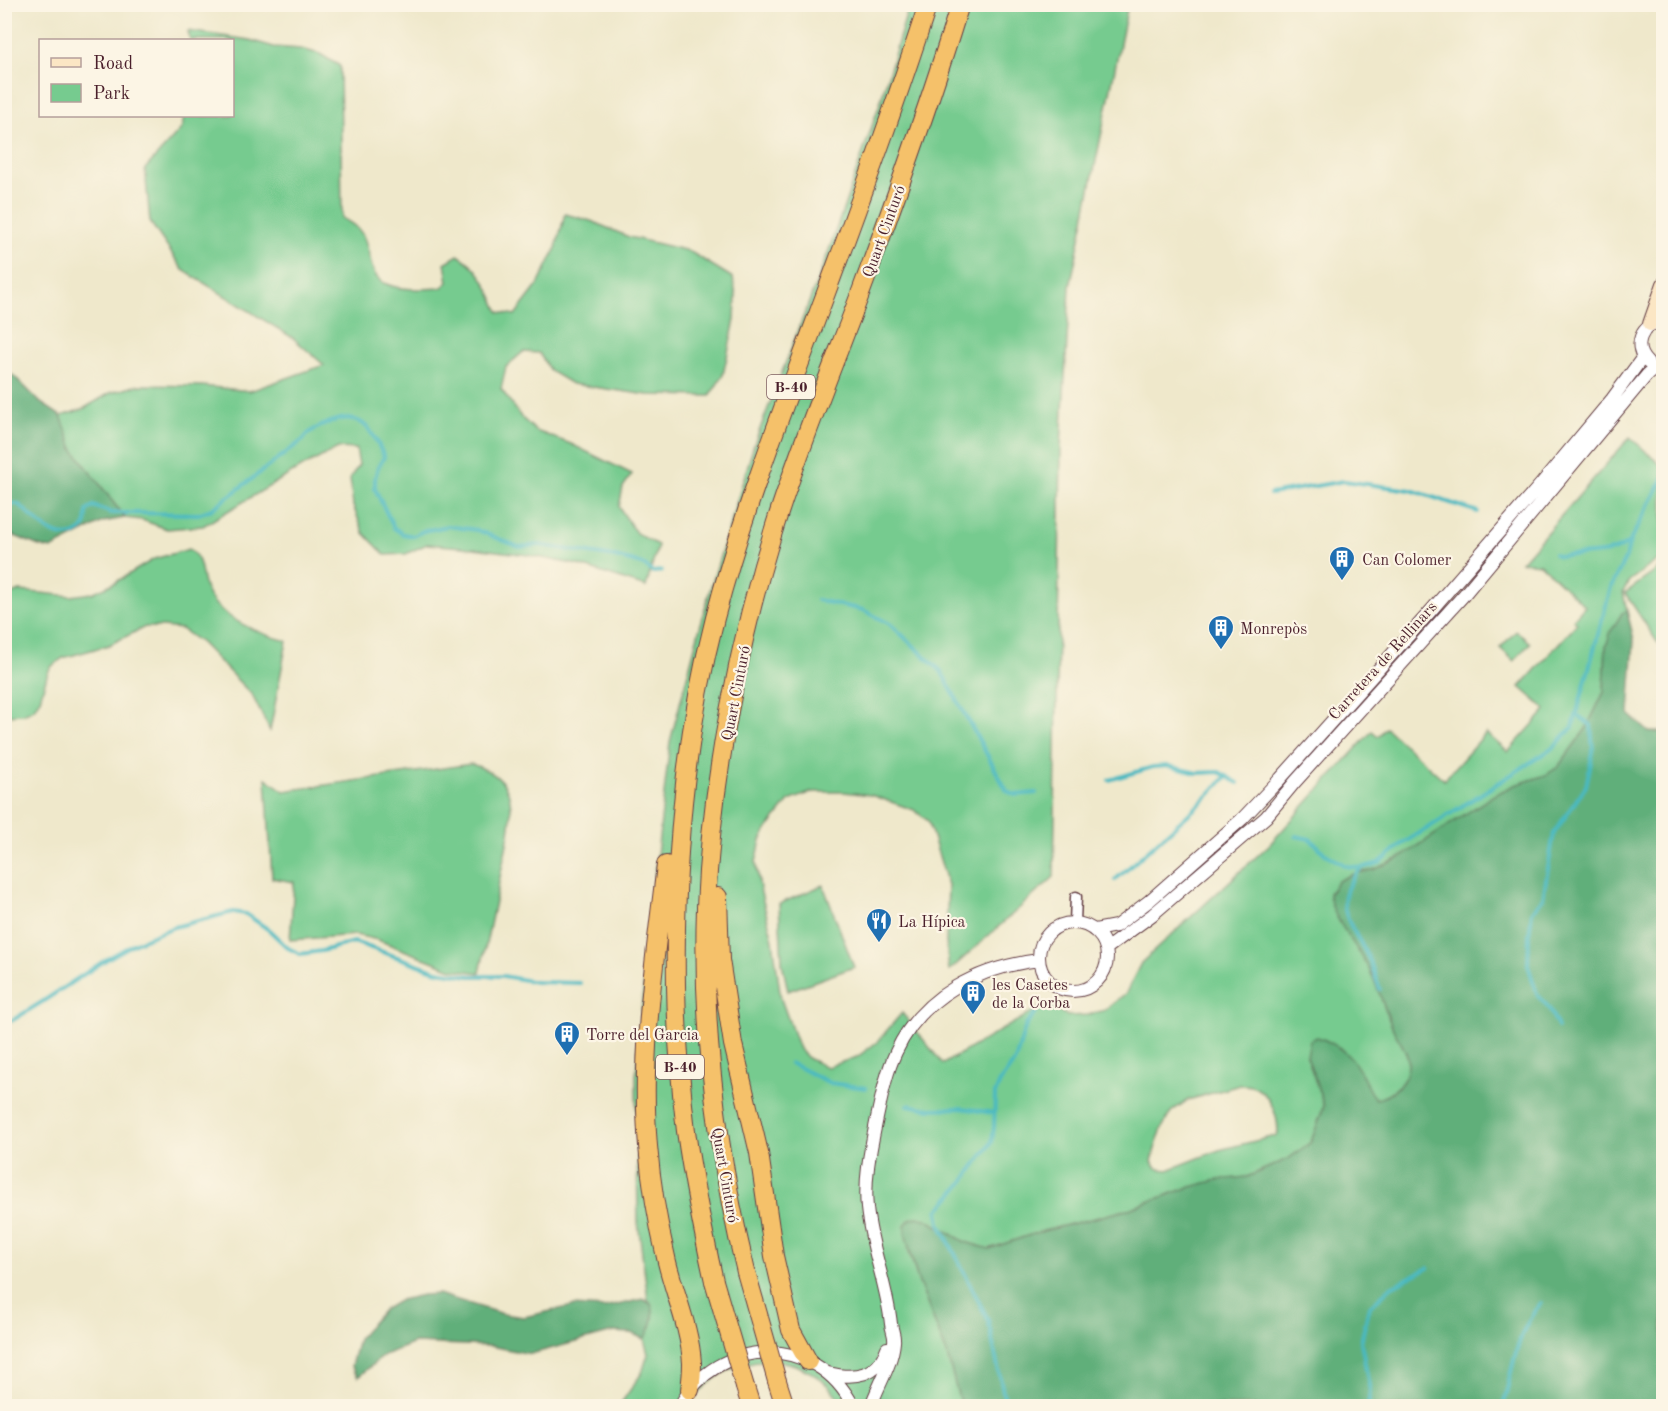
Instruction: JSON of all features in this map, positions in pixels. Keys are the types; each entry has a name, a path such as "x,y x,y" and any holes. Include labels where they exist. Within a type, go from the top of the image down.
{"highway":[{"name":"Quart Cinturó","path":"751,1407 714,1281 695,1189 681,1083 677,1033 673,849 681,779 717,611 751,498 888,123 928,4"},
{"name":"Quart Cinturó","path":"785,1407 733,1219 723,1165 711,1063 706,908 715,852 730,714 754,602 777,521 804,441 906,168 960,4"},
{"path":"673,849 651,997 646,1077 648,1146 667,1262 692,1364 690,1390"},
{"path":"715,852 720,960 733,1044 759,1153 774,1256 783,1299 791,1330 808,1361"}],"main road":[{"path":"1657,323 1664,285"}],"street":[{"path":"1657,323 1642,333 1639,345 1643,357 1660,367"},
{"name":"Carretera de Rellinars","path":"1095,930 1116,926 1149,901 1215,844 1273,787 1428,614 1451,585 1500,534 1612,399 1643,357"},
{"name":"Carretera de Rellinars","path":"1107,948 1152,915 1266,817 1463,596 1647,375 1660,367"},
{"path":"1075,922 1076,897"},
{"path":"1075,922 1085,924 1095,930 1107,948 1107,963 1101,977 1089,987 1075,991 1060,988 1048,980 1043,974 1039,960 1040,947 1050,931 1061,925 1075,922"},
{"path":"872,1407 891,1359 894,1336 870,1227 866,1194 872,1145 891,1062 915,1021 945,993 976,976 1005,965 1039,960"},
{"path":"825,1372 844,1377 857,1377 871,1371 885,1355 891,1327"},
{"path":"680,1407 690,1390 714,1368 744,1355 776,1353 808,1361 825,1372 842,1389 853,1407"}],"green space":[{"path":"909,5 1128,5 1070,287 1061,446 1054,877 949,971 946,942 948,885 928,821 914,810 871,795 812,792 789,801 761,840 756,862 760,889 773,940 781,999 799,1049 809,1059 827,1067 857,1057 877,1042 902,1013 943,1064 1046,1004 1068,1016 1088,1015 1105,1010 1126,993 1141,963 1269,845 1372,731 1378,736 1386,728 1444,780 1486,733 1508,752 1546,710 1520,687 1577,623 1573,620 1585,606 1540,564 1521,562 1630,437 1663,467 1663,556 1629,581 1623,592 1627,611 1622,613 1606,646 1604,692 1586,729 1558,767 1546,775 1494,795 1400,858 1376,869 1353,874 1338,881 1329,893 1335,913 1372,974 1390,1023 1407,1056 1407,1071 1398,1087 1388,1095 1376,1100 1370,1094 1355,1064 1339,1047 1307,1056 1324,1106 1311,1142 1288,1159 1247,1177 1187,1188 1126,1210 1036,1233 989,1249 965,1242 926,1219 908,1248 947,1354 961,1406 844,1406 828,1386 809,1372 789,1363 767,1361 745,1364 724,1372 705,1387 689,1406 619,1406 642,1373 648,1354 644,1339 653,1315 648,1300 638,1222 636,1076 647,941 670,742 709,593 755,442 828,253 879,106","holes":["1240,1085 1257,1089 1269,1100 1276,1116 1278,1133 1275,1136 1219,1150 1168,1170 1155,1166 1152,1162 1154,1152 1162,1128 1171,1112 1188,1100"]},
{"path":"188,31 250,40 274,47 301,49 320,54 340,66 342,218 356,227 362,235 374,273 378,279 390,286 420,289 441,288 448,282 445,263 458,255 479,273 499,312 515,315 538,285 556,248 565,214 591,221 629,237 689,251 733,278 736,296 735,320 723,375 710,396 648,395 572,384 550,371 539,353 523,352 506,367 501,389 521,417 536,431 571,444 632,474 623,487 619,507 636,533 658,545 646,587 578,565 528,555 473,548 427,544 406,554 385,555 364,533 353,506 350,478 359,465 356,449 338,448 203,526 167,529 142,520 125,518 73,449 61,416 83,409 110,393 138,385 202,386 250,391 324,365 293,338 183,270 150,222 145,169 182,128 184,117 234,117 234,39 190,39"},
{"path":"5,372 14,376 41,403 61,416 73,449 125,518 103,522 51,549 5,532"},
{"path":"189,549 200,563 206,590 220,609 253,629 287,641 270,731 252,695 201,643 181,629 163,627 145,627 109,645 63,658 48,672 40,699 34,709 23,714 5,715 5,597 20,591 71,596 92,593 116,582 154,559"},
{"path":"1663,566 1663,651 1625,593"},
{"path":"1627,611 1634,640 1629,714 1649,732 1664,732 1663,1406 961,1406 947,1354 918,1280 905,1233 905,1225 910,1219 917,1217 926,1219 965,1242 989,1249 1036,1233 1126,1210 1187,1188 1217,1180 1247,1177 1288,1159 1311,1142 1324,1106 1307,1056 1310,1040 1317,1037 1332,1043 1351,1059 1376,1099 1388,1095 1398,1087 1407,1071 1407,1056 1394,1031 1370,971 1340,923 1329,894 1338,881 1353,874 1376,869 1400,858 1494,795 1546,775 1558,767 1586,729 1604,692 1606,646 1611,631 1622,613"},
{"path":"1516,631 1530,643 1514,661 1500,648"},
{"path":"471,764 484,769 502,781 510,798 511,809 509,834 480,973 452,969 378,940 356,935 290,940 294,882 272,878 266,778 284,791"},
{"path":"823,885 854,967 788,991 782,963 779,904"},
{"path":"438,1294 503,1314 524,1317 573,1306 604,1308 643,1299 651,1304 653,1318 644,1339 631,1333 613,1332 531,1354 490,1346 414,1343 384,1355 358,1377 351,1366 358,1339 383,1310 400,1300"}],"waterway":[{"path":"4,508 10,504 18,504 51,532 66,536 82,530 86,522 87,511 93,506 112,513 198,514 212,509 313,430 347,418 363,424 375,437 384,457 378,467 375,489 394,528 403,534 414,536 423,531 448,526 477,530 519,547 539,545 615,557 642,564 653,572 662,571"},
{"path":"1296,836 1310,839 1324,853 1346,866 1361,868 1379,863 1401,845 1553,748 1573,727 1611,587 1626,557 1630,541 1664,477"},
{"path":"1270,494 1344,481 1411,490 1478,512"},
{"path":"1554,554 1559,556 1597,554 1615,550 1630,541"},
{"path":"817,600 863,610 890,624 941,671 1007,791 1015,795 1036,793"},
{"path":"1558,1027 1549,1008 1537,994 1528,965 1529,935 1532,912 1543,898 1554,833 1586,786 1593,752 1591,725 1577,715"},
{"path":"1109,780 1153,767 1168,766 1197,773 1219,772 1238,783"},
{"path":"1115,880 1201,803 1227,776"},
{"path":"1361,868 1346,891 1345,910 1368,957 1380,989"},
{"path":"4,1021 13,1020 135,943 174,927 233,912 246,914 269,930 288,948 300,954 322,951 354,942 437,971 470,976 503,976 536,982 580,983"},
{"path":"1003,1406 1005,1401 988,1320 940,1224 938,1211 964,1181 992,1142 995,1094 1000,1082 1015,1061 1026,1025 1036,1013"},
{"path":"790,1063 830,1083 866,1088"},
{"path":"908,1105 930,1109 962,1108 993,1113"},
{"path":"1368,1406 1370,1391 1361,1342 1369,1307 1391,1287 1428,1268"},
{"path":"1503,1406 1520,1339 1541,1303"}],"place":[{"name":"Can Colomer","path":"1342,582"},
{"name":"Monrepòs","path":"1221,651"},
{"name":"La Hípica","path":"879,944"},
{"name":"les Casetes de la Corba","path":"973,1016"},
{"name":"Torre del Garcia","path":"567,1057"}]}
